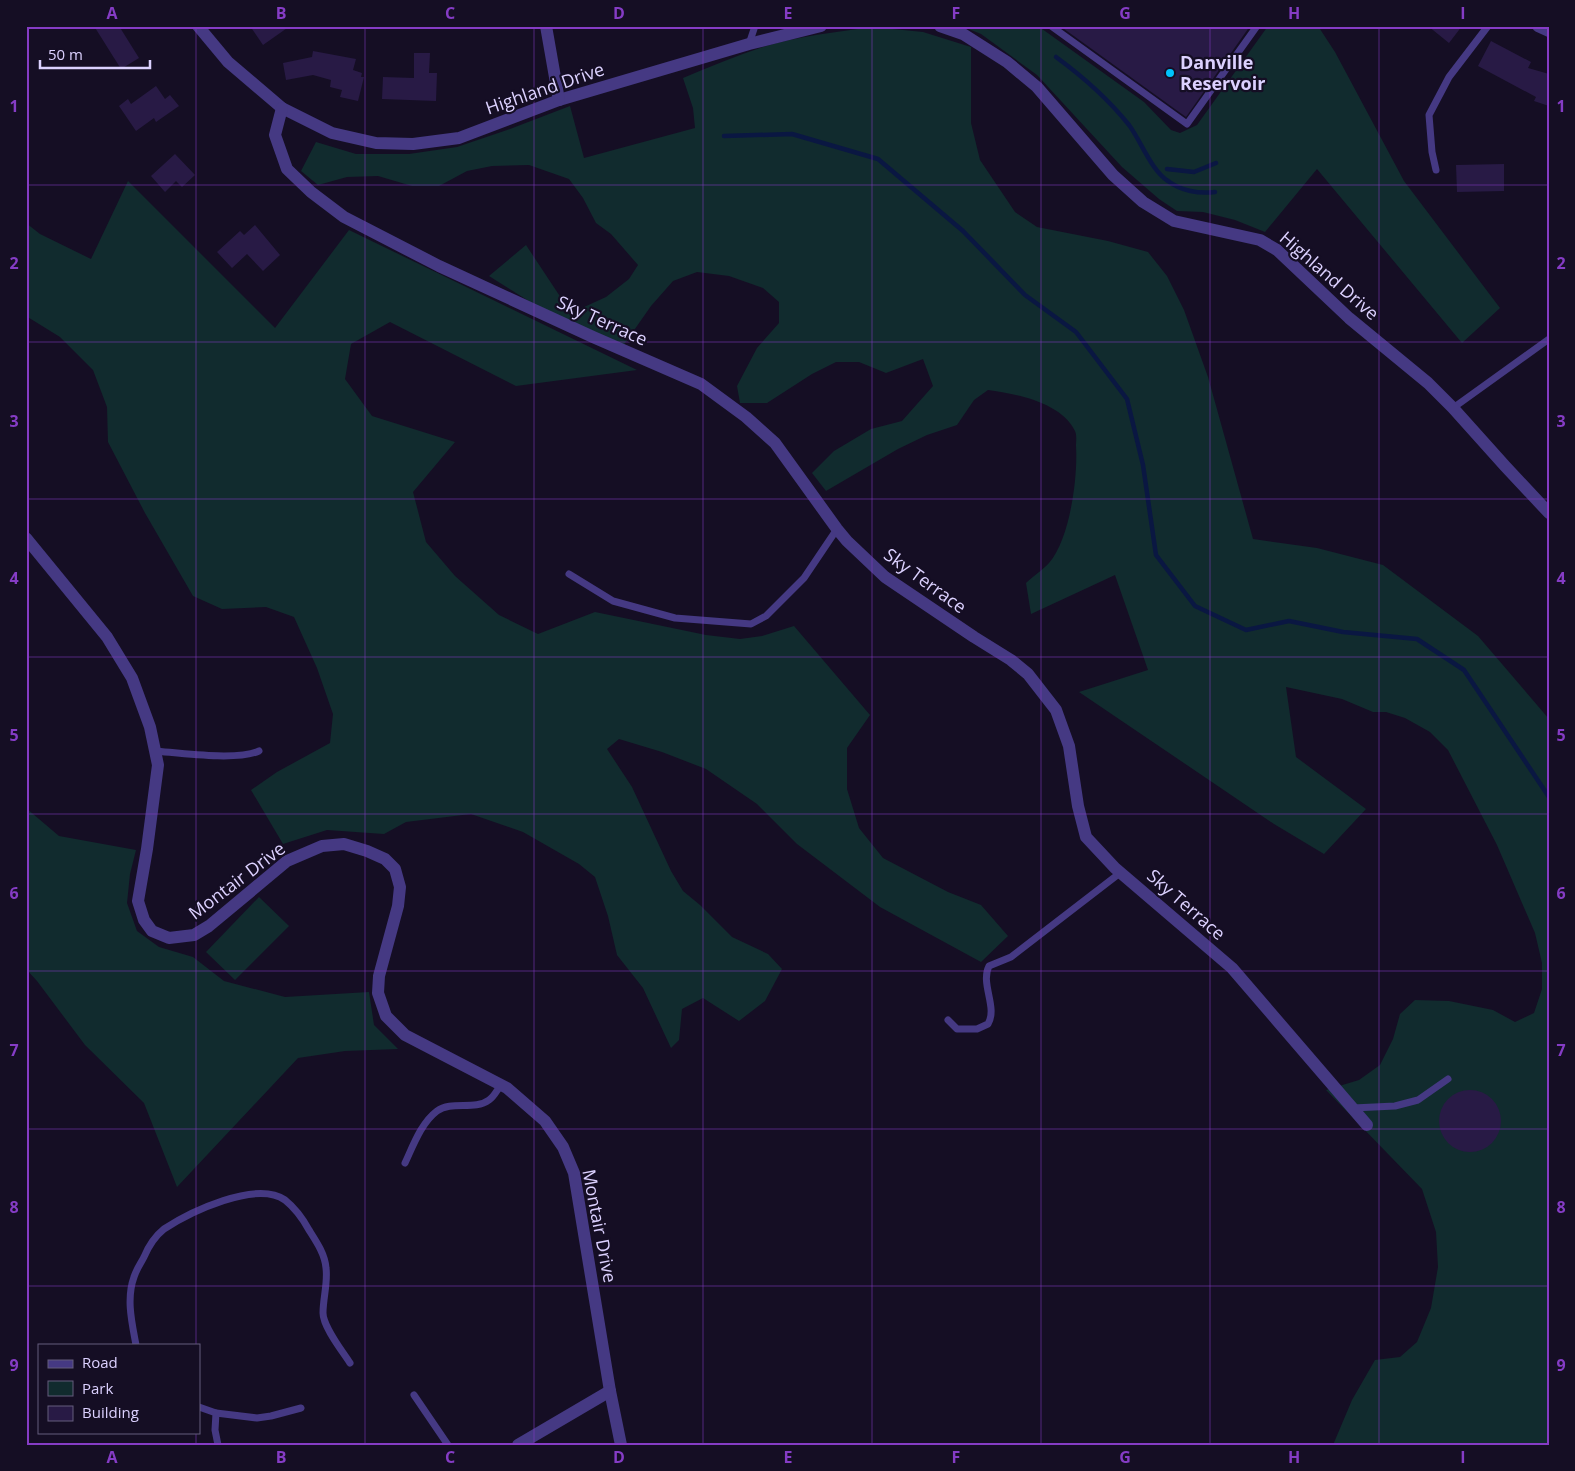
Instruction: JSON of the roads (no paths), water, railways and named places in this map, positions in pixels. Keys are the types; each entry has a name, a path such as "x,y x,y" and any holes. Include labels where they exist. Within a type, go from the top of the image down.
{"street":[{"name":"Highland Drive","path":"198,26 228,62 282,108 332,133 376,143 413,144 459,138 559,100 749,44 821,26"},
{"path":"546,26 559,100"},
{"name":"Highland Drive","path":"940,26 963,34 1007,62 1037,87 1113,175 1143,202 1174,221 1260,240 1277,250 1350,318 1428,382 1549,513"},
{"path":"1538,26 1549,31"},
{"name":"Sky Terrace","path":"282,108 275,135 287,169 310,192 344,217 439,266 700,384 746,417 775,444 837,529 884,577 1011,660 1028,674 1056,710 1069,746 1078,806 1086,837 1120,873 1232,968 1367,1124"},
{"name":"Montair Drive","path":"26,538 107,637 132,678 150,728 158,766 138,901 144,920 152,931 168,938 194,935 209,926 287,861 322,846 344,844 367,850 385,858 395,869 400,886 398,906 379,976 378,993 386,1016 404,1035 501,1085 545,1121 563,1146 574,1173 610,1391 621,1445"},
{"path":"518,1445 610,1391"}],"lane":[{"path":"749,44 755,26"},
{"path":"1050,26 1187,124 1257,26"},
{"path":"1436,170 1432,152 1429,115 1449,77 1488,26"},
{"path":"1453,408 1549,339"},
{"path":"569,574 613,601 675,618 751,624 766,616 804,578 837,529"},
{"path":"155,751 206,755 238,755 259,751"},
{"path":"948,1020 957,1029 977,1029 988,1024 991,1019 987,970 990,966 1011,957 1120,873"},
{"path":"1353,1108 1395,1106 1406,1103 1425,1095 1448,1079"},
{"path":"405,1163 423,1128 439,1110 448,1106 471,1105 488,1101 501,1085"},
{"path":"136,1344 130,1307 131,1294 134,1277 150,1243 160,1232 198,1211 243,1196 267,1194 284,1200 300,1216 317,1242 326,1268 323,1315 350,1363"},
{"path":"414,1395 448,1445"},
{"path":"200,1407 216,1413 257,1418 301,1408"},
{"path":"216,1413 215,1430 218,1445"}],"waterway":[{"path":"1056,57 1076,72 1113,106 1129,125 1151,163 1162,176 1184,189 1203,193 1215,192"},
{"path":"724,136 792,134 878,159 963,231 1025,295 1076,332 1127,399 1143,465 1156,555 1195,606 1246,630 1289,621 1343,632 1417,639 1464,670 1549,797"},
{"path":"1167,169 1194,172 1216,163"}],"place":[{"name":"Danville Reservoir","path":"1170,73"}]}
